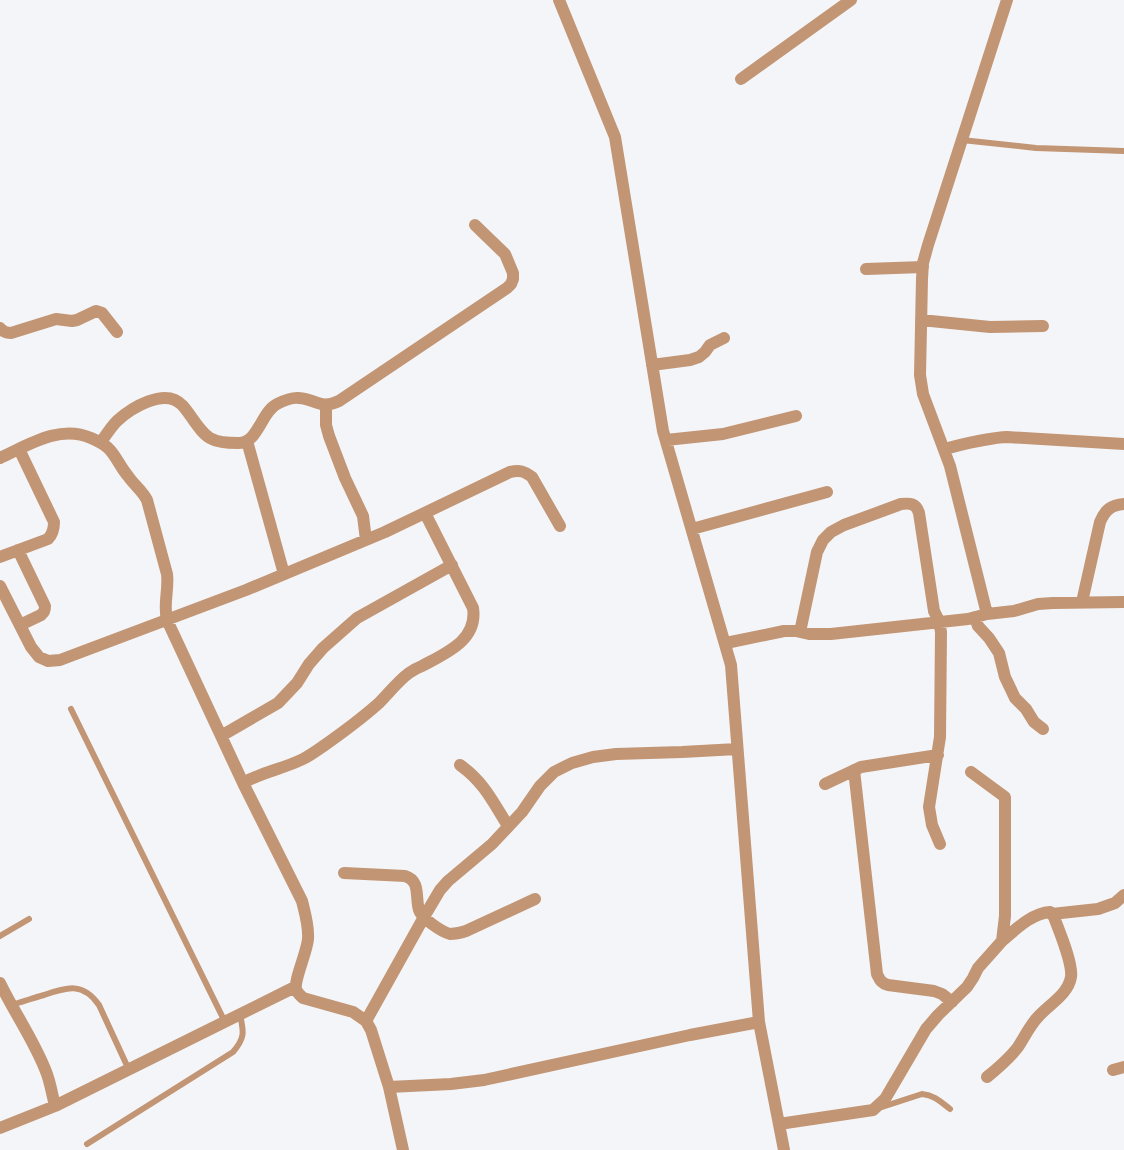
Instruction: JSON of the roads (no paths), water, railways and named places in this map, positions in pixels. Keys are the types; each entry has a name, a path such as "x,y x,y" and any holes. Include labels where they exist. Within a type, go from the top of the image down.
{"street":[{"path":"559,0 615,137 666,440 731,665 759,1022 784,1150"},
{"path":"741,79 851,0"},
{"path":"1007,0 928,245 923,267 920,375 923,394 950,466 981,616 978,626 989,638 999,654 1005,677 1015,698 1026,709 1034,722 1044,729"},
{"path":"101,442 116,422 141,404 155,399 169,398 182,404 209,438 241,443 253,436 268,411 280,403 290,399 301,398 326,405 339,401 511,284 513,273 505,254 475,225"},
{"path":"866,269 923,267"},
{"path":"0,328 6,333 11,333 56,319 77,320 96,311 102,313 117,332"},
{"path":"921,320 990,327 1043,326"},
{"path":"652,365 699,357 710,345 724,338"},
{"path":"326,405 326,425 329,436 363,516 366,540"},
{"path":"666,440 723,434 796,416"},
{"path":"0,458 56,434 69,433 87,436 101,442 111,451 128,477 143,492 147,500 167,574 165,612 167,620 243,783 302,901 307,919 308,940 305,957 295,988 303,998 354,1012 366,1021 372,1030 389,1087 404,1150"},
{"path":"944,449 976,441 1007,437 1124,444"},
{"path":"247,441 284,574"},
{"path":"0,557 48,539 54,526 54,522 19,449"},
{"path":"0,586 31,647 39,657 48,661 60,660 167,620 366,540 510,472 520,470 532,477 560,526"},
{"path":"692,529 828,492"},
{"path":"800,632 817,552 823,540 831,532 844,525 901,504 914,504 919,512 934,611 941,632 940,737 929,807 932,825 940,844"},
{"path":"1082,602 1100,522 1105,511 1113,506 1124,504"},
{"path":"243,783 253,777 303,759 364,717 411,671 448,652 466,636 472,626 473,608 425,513"},
{"path":"18,550 45,606 45,610 41,615 20,625"},
{"path":"221,736 278,703 297,683 309,664 323,648 357,618 452,565"},
{"path":"726,643 784,631 831,634 939,622 1014,611 1053,602 1124,602"},
{"path":"366,1021 424,917 448,881 492,844 522,812 540,786 554,772 572,763 593,757 616,754 737,749"},
{"path":"824,784 860,767 938,755"},
{"path":"460,765 485,788 508,826"},
{"path":"854,770 877,974 880,980 888,985 934,991 942,994 952,1002"},
{"path":"971,772 1005,797 1002,941"},
{"path":"344,873 410,877 415,882 418,909 424,917 449,934 459,934 535,899"},
{"path":"779,1124 873,1110 885,1099 926,1028 967,987 978,968 1002,941 1033,918 1047,912 1052,914 1098,909 1115,903 1124,895"},
{"path":"988,1077 1017,1049 1037,1018 1064,992 1069,984 1071,968 1052,914"},
{"path":"0,983 46,1070 55,1106"},
{"path":"0,1128 55,1106 295,988"},
{"path":"389,1087 452,1084 484,1080 690,1035 759,1022"}],"lane":[{"path":"962,140 1036,148 1124,151"},
{"path":"71,709 225,1022"},
{"path":"0,936 29,919"},
{"path":"10,1005 64,988 84,990 99,1005 129,1070"},
{"path":"87,1144 233,1052 243,1036 244,1029 240,1015"},
{"path":"873,1110 922,1094 935,1097 950,1109"}]}
